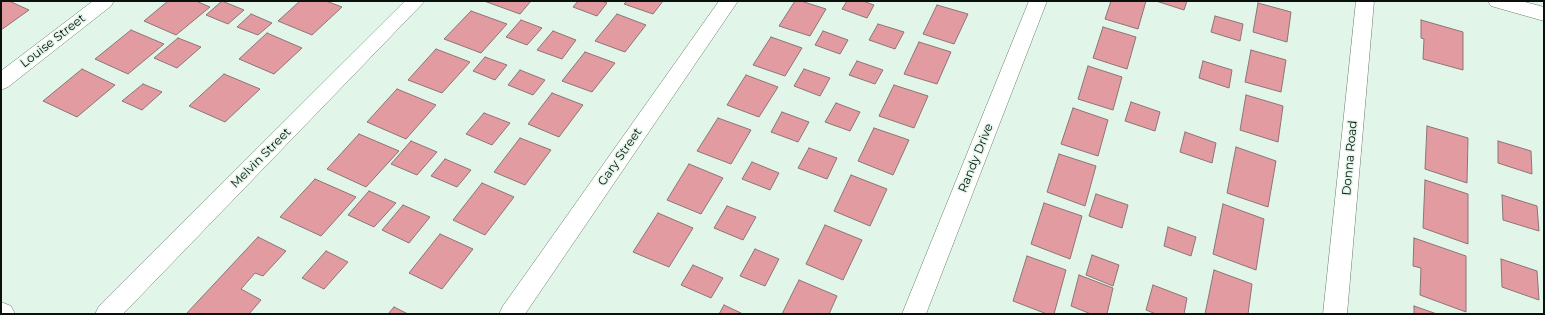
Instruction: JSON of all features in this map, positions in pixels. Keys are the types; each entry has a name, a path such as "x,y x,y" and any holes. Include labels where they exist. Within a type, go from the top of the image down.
{"street":[{"name":"Louise Street","path":"1,82 105,1"},
{"name":"Melvin Street","path":"107,314 416,1"},
{"name":"Gary Street","path":"511,314 729,1"},
{"name":"Randy Drive","path":"914,314 1038,1"},
{"name":"Donna Road","path":"1335,314 1365,1"},
{"path":"1497,1 1544,14"}],"building":[{"path":"1,1 9,1 29,10 1,30"},
{"path":"168,1 196,1 210,7 176,35 144,21"},
{"path":"222,1 244,10 228,24 206,15"},
{"path":"300,1 326,1 342,7 312,35 278,21"},
{"path":"484,1 531,1 520,14"},
{"path":"578,1 602,1 607,3 597,16 573,7"},
{"path":"627,1 663,1 653,14 624,4"},
{"path":"795,1 801,1 826,9 810,36 779,26"},
{"path":"847,1 863,1 874,5 867,18 842,9"},
{"path":"1111,1 1146,1 1138,29 1105,19"},
{"path":"1156,1 1187,1 1184,10"},
{"path":"1258,3 1291,12 1287,42 1253,32"},
{"path":"937,5 968,14 954,44 923,34"},
{"path":"471,11 507,24 481,53 444,39"},
{"path":"251,14 272,23 258,35 237,27"},
{"path":"617,14 646,25 625,52 595,41"},
{"path":"1215,16 1243,24 1240,41 1211,32"},
{"path":"521,20 542,28 527,45 506,37"},
{"path":"1421,20 1463,32 1463,70 1423,59 1424,39 1421,38"},
{"path":"878,24 904,32 895,49 869,40"},
{"path":"1103,27 1136,37 1127,69 1093,58"},
{"path":"131,30 164,44 128,74 95,59"},
{"path":"553,31 576,40 562,59 537,50"},
{"path":"823,31 848,40 840,54 815,45"},
{"path":"267,33 302,48 274,74 239,59"},
{"path":"771,37 802,48 785,76 753,65"},
{"path":"178,38 201,47 177,68 154,58"},
{"path":"919,42 951,52 937,84 904,74"},
{"path":"436,49 470,62 442,93 408,80"},
{"path":"1251,50 1286,60 1281,92 1245,82"},
{"path":"585,52 615,63 592,92 562,81"},
{"path":"485,57 507,65 495,80 473,71"},
{"path":"857,61 883,70 875,84 849,75"},
{"path":"1203,61 1232,70 1229,88 1199,78"},
{"path":"1088,66 1122,77 1113,110 1078,99"},
{"path":"82,69 115,85 77,117 43,101"},
{"path":"804,69 830,78 820,96 794,86"},
{"path":"520,70 545,80 533,95 508,85"},
{"path":"224,74 260,89 225,122 189,106"},
{"path":"746,75 778,87 759,117 727,105"},
{"path":"143,84 162,92 142,110 122,101"},
{"path":"894,85 928,96 914,128 879,116"},
{"path":"397,89 436,105 406,139 367,122"},
{"path":"552,93 583,105 559,137 528,124"},
{"path":"1246,95 1283,106 1278,142 1240,130"},
{"path":"1131,102 1160,112 1155,131 1125,121"},
{"path":"836,103 860,112 850,131 825,122"},
{"path":"1073,108 1108,120 1098,156 1061,144"},
{"path":"782,112 809,122 798,142 771,132"},
{"path":"484,113 510,123 492,145 466,134"},
{"path":"718,118 751,130 731,164 697,151"},
{"path":"1427,126 1468,138 1467,183 1425,169"},
{"path":"874,128 909,140 893,175 858,161"},
{"path":"1185,132 1216,143 1212,163 1180,152"},
{"path":"359,134 399,151 366,187 327,169"},
{"path":"520,138 551,150 525,185 494,172"},
{"path":"411,141 437,152 417,175 391,164"},
{"path":"1498,141 1531,151 1532,174 1498,163"},
{"path":"1236,147 1276,161 1268,207 1227,193"},
{"path":"809,148 837,158 827,179 798,168"},
{"path":"1059,154 1096,166 1085,206 1047,192"},
{"path":"445,159 471,170 457,187 431,176"},
{"path":"752,162 779,173 770,190 742,179"},
{"path":"689,164 723,178 701,214 667,200"},
{"path":"851,175 887,189 870,226 834,211"},
{"path":"315,179 356,197 321,236 280,217"},
{"path":"1425,180 1468,194 1468,244 1423,228"},
{"path":"482,183 514,197 485,235 453,220"},
{"path":"369,191 396,203 374,227 348,215"},
{"path":"1096,194 1128,205 1122,228 1089,216"},
{"path":"1502,195 1537,206 1539,231 1503,220"},
{"path":"1044,203 1082,216 1070,259 1031,244"},
{"path":"1223,204 1264,219 1256,270 1213,254"},
{"path":"403,205 430,217 409,243 382,230"},
{"path":"727,206 756,217 743,240 714,228"},
{"path":"658,213 693,228 669,267 633,252"},
{"path":"825,225 862,240 843,280 806,264"},
{"path":"1168,227 1196,237 1191,256 1164,246"},
{"path":"440,234 473,249 442,289 409,273"},
{"path":"258,237 286,251 263,276 255,273 241,289 261,300 249,314 186,314"},
{"path":"1414,238 1466,256 1466,312 1420,295 1421,268 1413,266"},
{"path":"755,249 779,259 765,286 740,276"},
{"path":"326,251 348,262 324,289 302,278"},
{"path":"1092,255 1119,265 1113,286 1086,275"},
{"path":"1027,256 1066,270 1054,314 1047,314 1013,301"},
{"path":"1501,259 1537,271 1539,300 1502,287"},
{"path":"693,265 723,278 711,298 681,285"},
{"path":"1214,270 1252,284 1248,314 1205,314"},
{"path":"1079,275 1113,288 1107,314 1091,314 1071,306"},
{"path":"799,280 837,296 829,314 782,314"},
{"path":"1153,285 1187,298 1184,314 1156,314 1146,310"},
{"path":"724,305 743,314 719,314"},
{"path":"1414,306 1437,314 1414,314"},
{"path":"394,307 408,314 388,314"}]}
